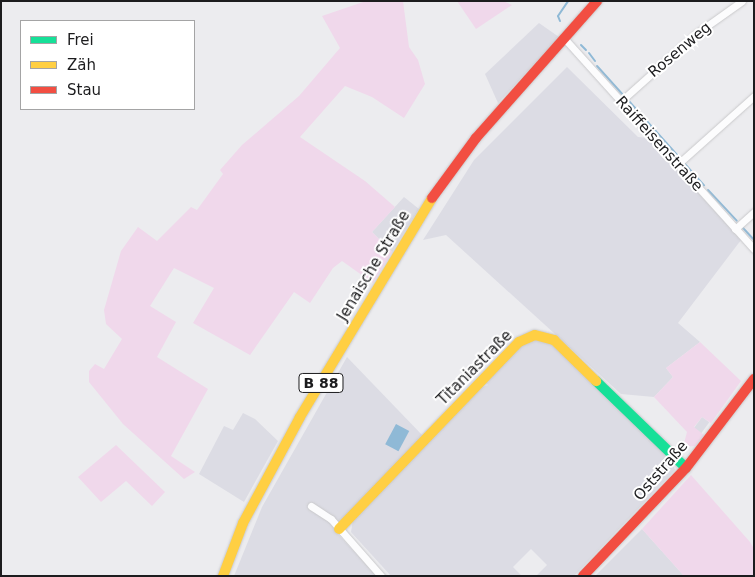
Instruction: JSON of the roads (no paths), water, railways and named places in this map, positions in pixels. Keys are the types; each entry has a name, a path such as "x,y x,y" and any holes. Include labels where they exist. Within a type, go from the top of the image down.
{"street":[{"name":"Jenaische Straße","path":"224,576 243,523 300,417 439,187 476,138 596,1"},
{"name":"Rosenweg","path":"620,101 697,33 742,1"},
{"name":"Raiffeisenstraße","path":"564,38 754,249"},
{"path":"678,164 754,96"},
{"path":"736,229 754,212"},
{"name":"Titaniastraße","path":"339,529 519,342 535,335 554,340 686,468"},
{"name":"Oststraße","path":"583,576 686,468 754,378"},
{"path":"311,506 339,529 381,576"}],"water":[{"path":"396,424 409,431 398,451 385,444"}],"waterway":[{"path":"560,21 558,16 568,1"},
{"path":"581,45 586,50"},
{"path":"589,53 595,61"},
{"path":"597,66 623,95"},
{"path":"627,99 680,158"},
{"path":"684,163 704,185"},
{"path":"708,190 737,221"},
{"path":"743,228 754,240"}]}
